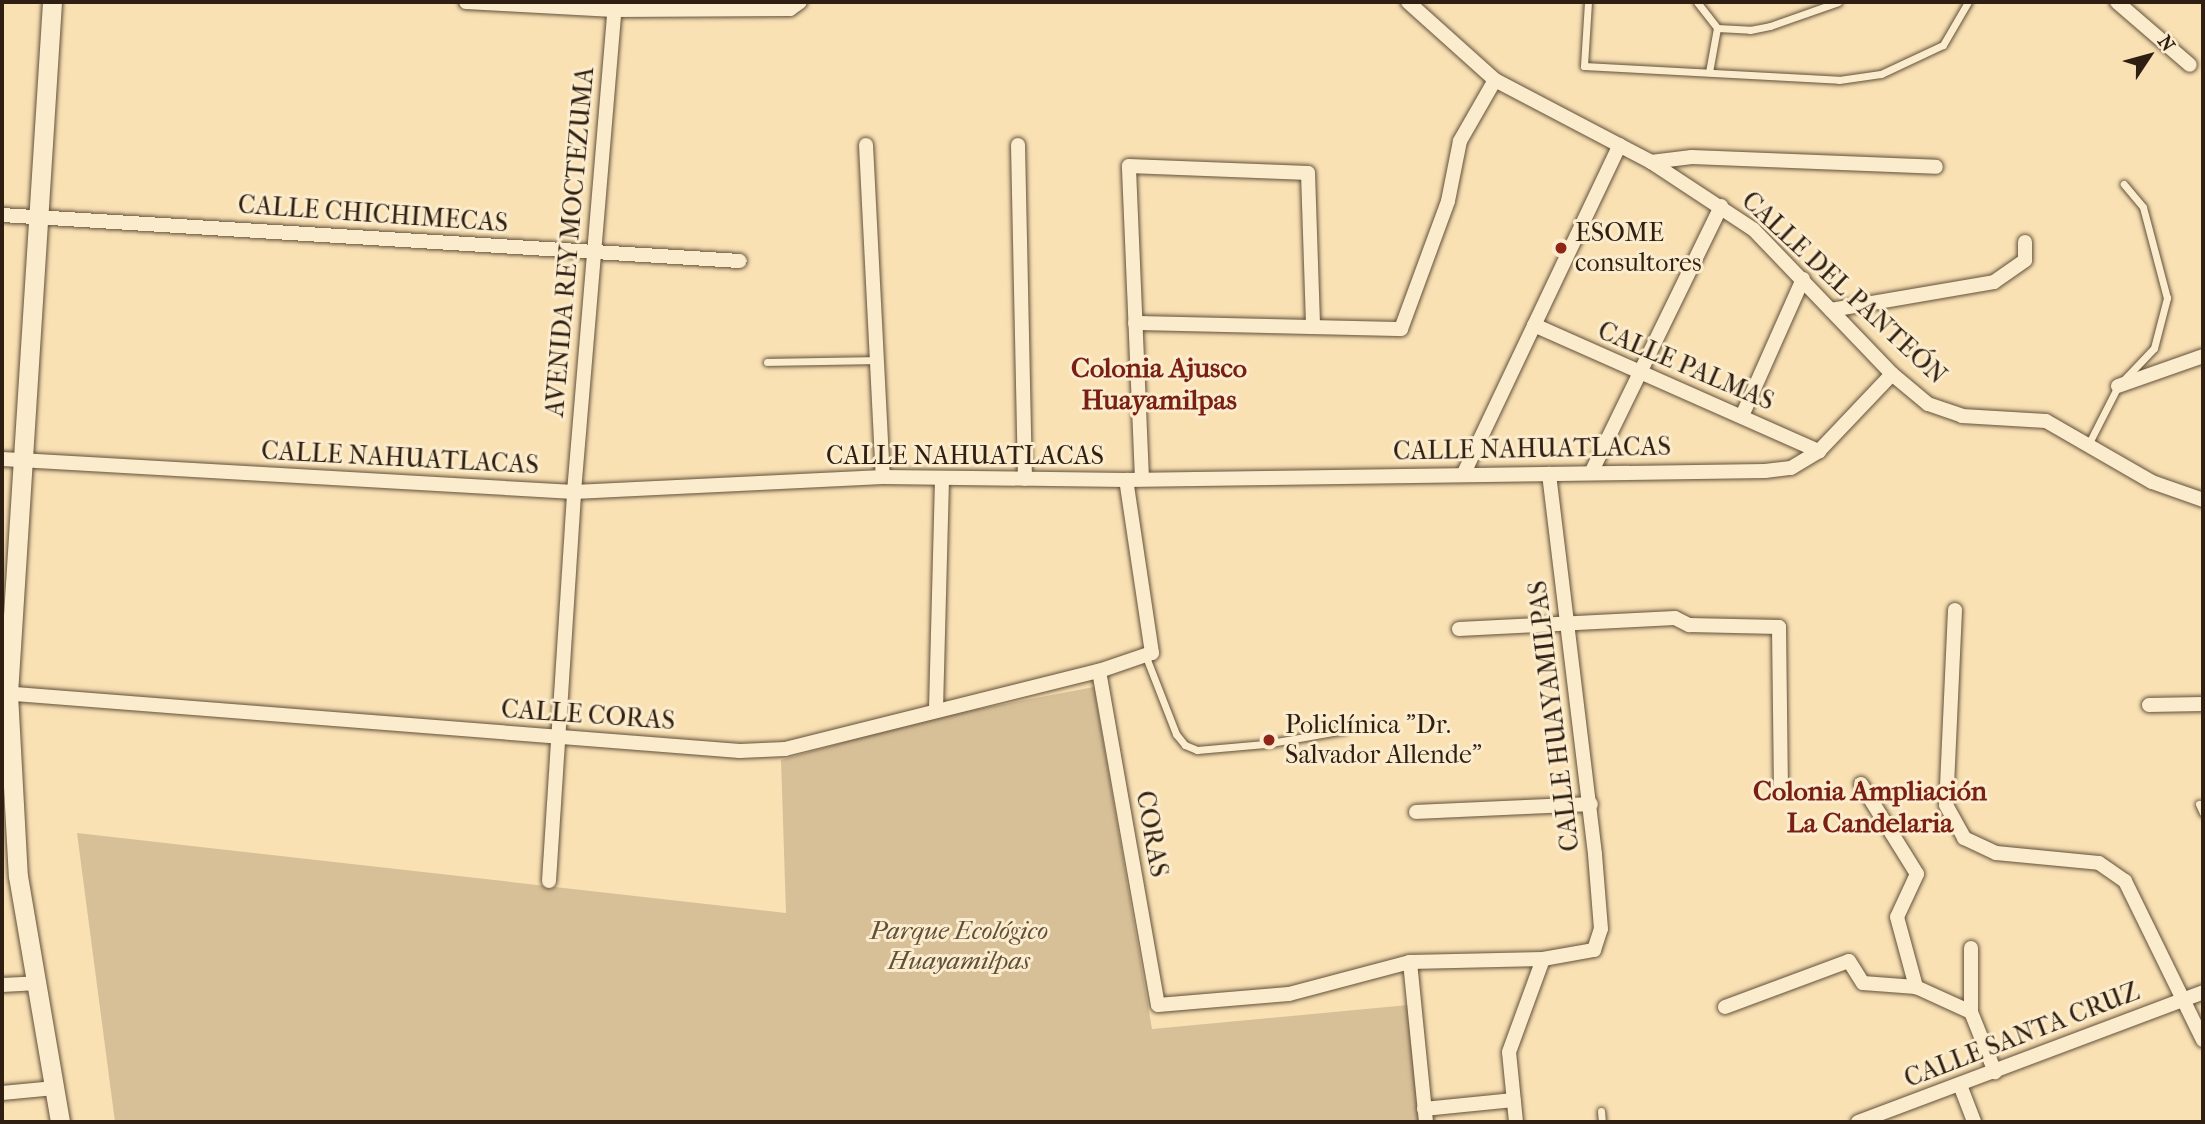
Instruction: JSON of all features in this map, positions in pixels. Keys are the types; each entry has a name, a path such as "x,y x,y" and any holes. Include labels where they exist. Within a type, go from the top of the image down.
{"street":[{"path":"52,2 37,218 12,460 5,694 10,876 38,983 60,1122"},
{"path":"466,2 790,9 800,2"},
{"name":"CALLE DEL PANTEÓN","path":"1408,2 1495,80 1651,162 1754,230 1804,279 1892,374 1944,411 2046,421 2152,482 2203,500"},
{"path":"2117,2 2190,65"},
{"name":"AVENIDA REY MOCTEZUMA","path":"549,881 561,737 574,492 615,6"},
{"path":"1135,323 1401,329 1448,201 1460,141 1495,80"},
{"path":"866,145 883,477"},
{"path":"1018,145 1025,479"},
{"path":"1464,473 1619,145"},
{"path":"1651,162 1692,157 1936,167"},
{"path":"1142,479 1129,166 1308,173 1314,327"},
{"path":"1591,472 1721,206"},
{"name":"CALLE CHICHIMECAS","path":"2,215 740,261"},
{"path":"1831,310 1994,282 2025,260 2025,242"},
{"path":"1742,416 1804,279"},
{"name":"CALLE PALMAS","path":"1534,325 1637,374 1742,416 1819,451"},
{"path":"2118,386 2203,356"},
{"name":"CALLE NAHUATLACAS","path":"12,460 574,492 883,477 1126,480 1464,473 1765,471 1791,468 1819,451 1892,374"},
{"name":"CALLE HUAYAMILPAS","path":"1543,959 1594,950 1601,929 1591,804 1549,474"},
{"path":"936,709 942,478"},
{"path":"1126,480 1149,651"},
{"path":"1955,610 1946,805 1965,838 1996,853 2099,863 2125,881 2203,1040"},
{"path":"1460,629 1675,618 1689,625 1779,627 1781,790"},
{"name":"CALLE CORAS","path":"5,694 740,751 785,748 1099,671 1149,651"},
{"name":"CORAS","path":"1099,671 1158,1005 1289,994 1410,962"},
{"path":"2149,705 2203,704"},
{"path":"1861,784 1917,874 1897,917 1916,987"},
{"path":"1416,812 1591,804"},
{"path":"1971,948 1971,1012 1995,1072"},
{"path":"1514,1100 1425,1116 1410,962 1543,959 1508,1052 1514,1100 1516,1122"},
{"path":"1724,1007 1849,961 1863,983 1916,987 1971,1012"},
{"path":"2,985 38,983"},
{"name":"CALLE SANTA CRUZ","path":"1858,1122 2203,992"},
{"path":"1960,1085 1974,1122"},
{"path":"2,1093 55,1088"}],"lane":[{"path":"1588,2 1584,66 1839,80 1881,74 1942,45 1968,2"},
{"path":"1697,2 1717,27 1750,30 1838,2"},
{"path":"1709,72 1717,27"},
{"path":"2088,445 2118,386 2154,348 2167,298 2143,208 2124,184"},
{"path":"767,362 877,360"},
{"path":"1149,651 1176,734 1185,745 1197,750 1265,744 1344,730"},
{"path":"2199,804 2203,813"},
{"path":"1601,1111 1602,1122"}],"green space":[{"name":"Parque Ecológico Huayamilpas","path":"1094,687 1152,1029 1408,1005 1421,1122 115,1122 77,833 786,913 781,760 925,719"}],"place":[{"name":"ESOME consultores","path":"1561,248"},
{"name":"Policlínica \"Dr. Salvador Allende\"","path":"1269,740"}],"district":[{"name":"Colonia Ajusco Huayamilpas","path":"1159,384"},
{"name":"Colonia Ampliación La Candelaria","path":"1870,807"}]}
